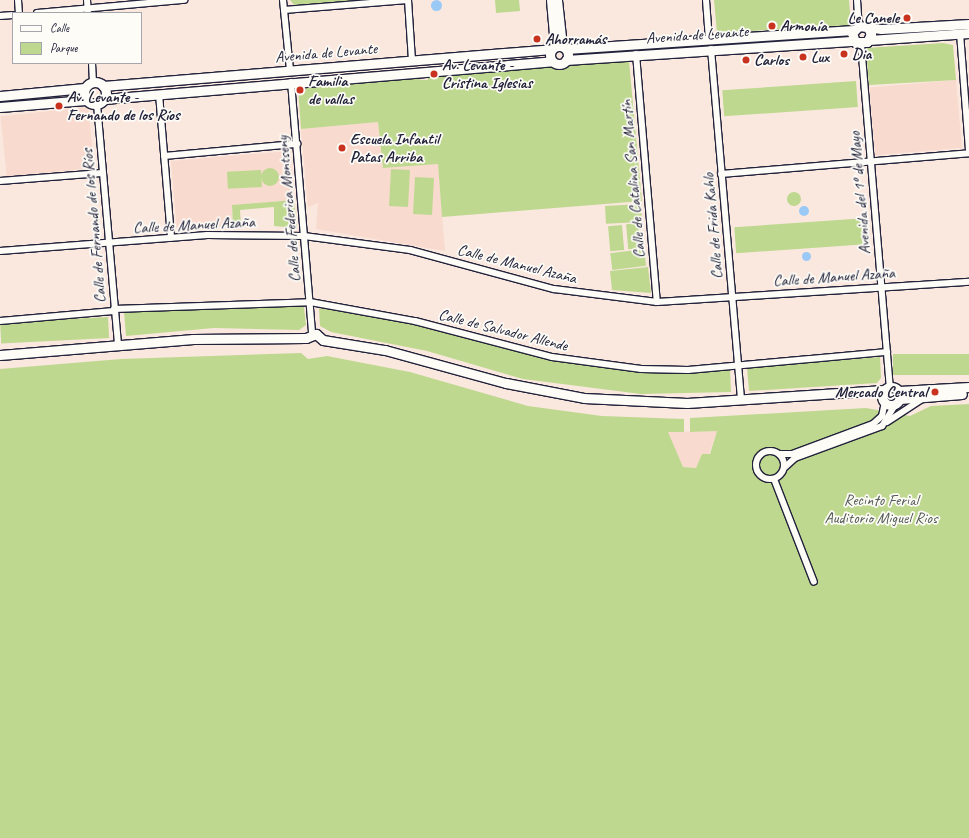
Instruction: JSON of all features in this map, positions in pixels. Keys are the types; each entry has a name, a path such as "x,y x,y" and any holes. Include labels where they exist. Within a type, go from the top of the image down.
{"street":[{"path":"18,0 19,12"},
{"path":"87,0 88,10"},
{"path":"54,12 88,10 159,1 184,0"},
{"path":"284,0 290,70"},
{"path":"284,10 408,0 412,61"},
{"path":"551,0 558,48 566,60"},
{"path":"552,61 558,48 557,0"},
{"name":"Calle de Frida Kahlo","path":"706,0 741,400"},
{"path":"857,0 861,42"},
{"path":"0,16 12,15"},
{"name":"Avenida de Levante","path":"100,102 160,94 291,82 552,61 558,64 566,60 636,54 710,44 860,28 969,24"},
{"path":"860,28 861,42"},
{"path":"965,33 969,150"},
{"name":"Avenida de Levante","path":"103,86 558,48 861,42 965,33"},
{"name":"Avenida del 1º de Mayo","path":"861,42 886,352 887,388"},
{"name":"Calle de Catalina San Martín","path":"636,54 657,302"},
{"path":"92,64 93,82"},
{"path":"0,107 86,100 100,102 103,86 93,82"},
{"path":"0,96 85,88 93,82"},
{"name":"Calle de Federica Montseny","path":"291,82 312,334"},
{"path":"85,88 86,100"},
{"path":"160,94 171,238"},
{"name":"Calle de Fernando de los Ríos","path":"100,102 102,173 118,345"},
{"path":"164,156 297,144"},
{"path":"721,174 969,153"},
{"path":"0,181 102,173"},
{"name":"Calle de Manuel Azaña","path":"0,251 237,234 304,236 410,250 554,290 657,302 732,298 881,286 969,282"},
{"name":"Calle de Salvador Allende","path":"0,321 114,310 240,302 310,302 389,315 591,364 688,370 886,352"},
{"path":"0,355 234,337 306,338 312,334 323,340 385,350 506,383 584,398 660,403 741,400 887,388 899,398 969,393"},
{"path":"885,402 899,398 969,387"},
{"path":"774,478 760,475 756,461 766,451 780,454 792,454 873,424 882,416 887,388"},
{"path":"774,478 795,458 885,423 927,396"},
{"path":"885,423 899,398"},
{"path":"780,454 785,467"},
{"path":"774,478 814,582"}],"shaded area":[{"path":"956,80 962,148 875,155 869,88"},
{"path":"88,107 94,168 7,177 0,116"},
{"path":"378,122 383,168 438,164 445,251 316,229 318,203 308,207 301,129"},
{"path":"290,151 294,200 232,205 233,226 177,230 171,161"},
{"path":"717,431 709,454 702,454 696,468 683,467 667,432"}],"green space":[{"path":"290,0 365,0 295,6"},
{"path":"495,0 519,0 520,11 496,13"},
{"path":"714,0 849,0 851,25 717,33"},
{"path":"833,37 833,38 727,43"},
{"path":"943,43 953,45 956,80 869,85 866,48"},
{"path":"629,61 642,201 442,217 438,164 383,168 378,122 301,129 298,87 420,77 420,80 428,80 427,76"},
{"path":"856,81 858,107 724,116 722,90"},
{"path":"270,168 276,171 279,177 276,183 270,186 264,183 261,177 264,171"},
{"path":"391,169 410,170 408,207 389,206"},
{"path":"261,170 262,187 228,189 227,172"},
{"path":"415,177 434,178 432,215 413,214"},
{"path":"794,192 799,194 801,199 799,204 794,206 789,204 787,199 789,194"},
{"path":"294,200 297,228 274,226 274,207 240,210 241,226 233,226 232,205"},
{"path":"641,204 642,222 606,224 605,206"},
{"path":"867,218 869,244 736,253 734,227"},
{"path":"640,223 642,248 628,249 626,224"},
{"path":"622,225 624,250 610,251 608,226"},
{"path":"644,249 646,266 612,270 610,253"},
{"path":"648,267 651,293 612,290 610,271"},
{"path":"217,305 304,307 306,325 299,330 214,328 126,336 124,312"},
{"path":"319,308 412,323 567,363 654,371 730,369 731,392 641,394 523,379 427,351 331,332 320,326"},
{"path":"108,317 109,338 1,344 0,323"},
{"name":"Recinto Ferial Auditorio Miguel Rios","path":"301,353 308,359 327,356 410,372 528,406 602,416 684,419 684,432 668,432 683,467 696,468 702,454 710,454 717,431 690,432 690,418 866,408 910,416 931,406 969,404 969,838 0,838 0,369 121,359"},
{"path":"893,354 969,354 969,375 893,375"},
{"path":"880,357 881,378 877,383 749,391 747,368"}],"water":[{"path":"436,-1 440,1 442,5 440,9 436,11 432,9 430,5 432,1"},
{"path":"802,206 806,206 808,207 808,215 802,216 799,213 799,209"},
{"path":"806,251 811,256 806,261 801,256"}],"place":[{"name":"Le Canele","path":"907,18"},
{"name":"Armonía","path":"772,26"},
{"name":"Ahorramás","path":"537,39"},
{"name":"Dia","path":"844,54"},
{"name":"Lux","path":"803,57"},
{"name":"Carlos","path":"746,60"},
{"name":"Av. Levante - Cristina Iglesias","path":"434,74"},
{"name":"Familia de vallas","path":"300,90"},
{"name":"Av. Levante - Fernando de los Ríos","path":"59,106"},
{"name":"Escuela Infantil Patas Arriba","path":"342,148"},
{"name":"Mercado Central","path":"935,392"}]}
